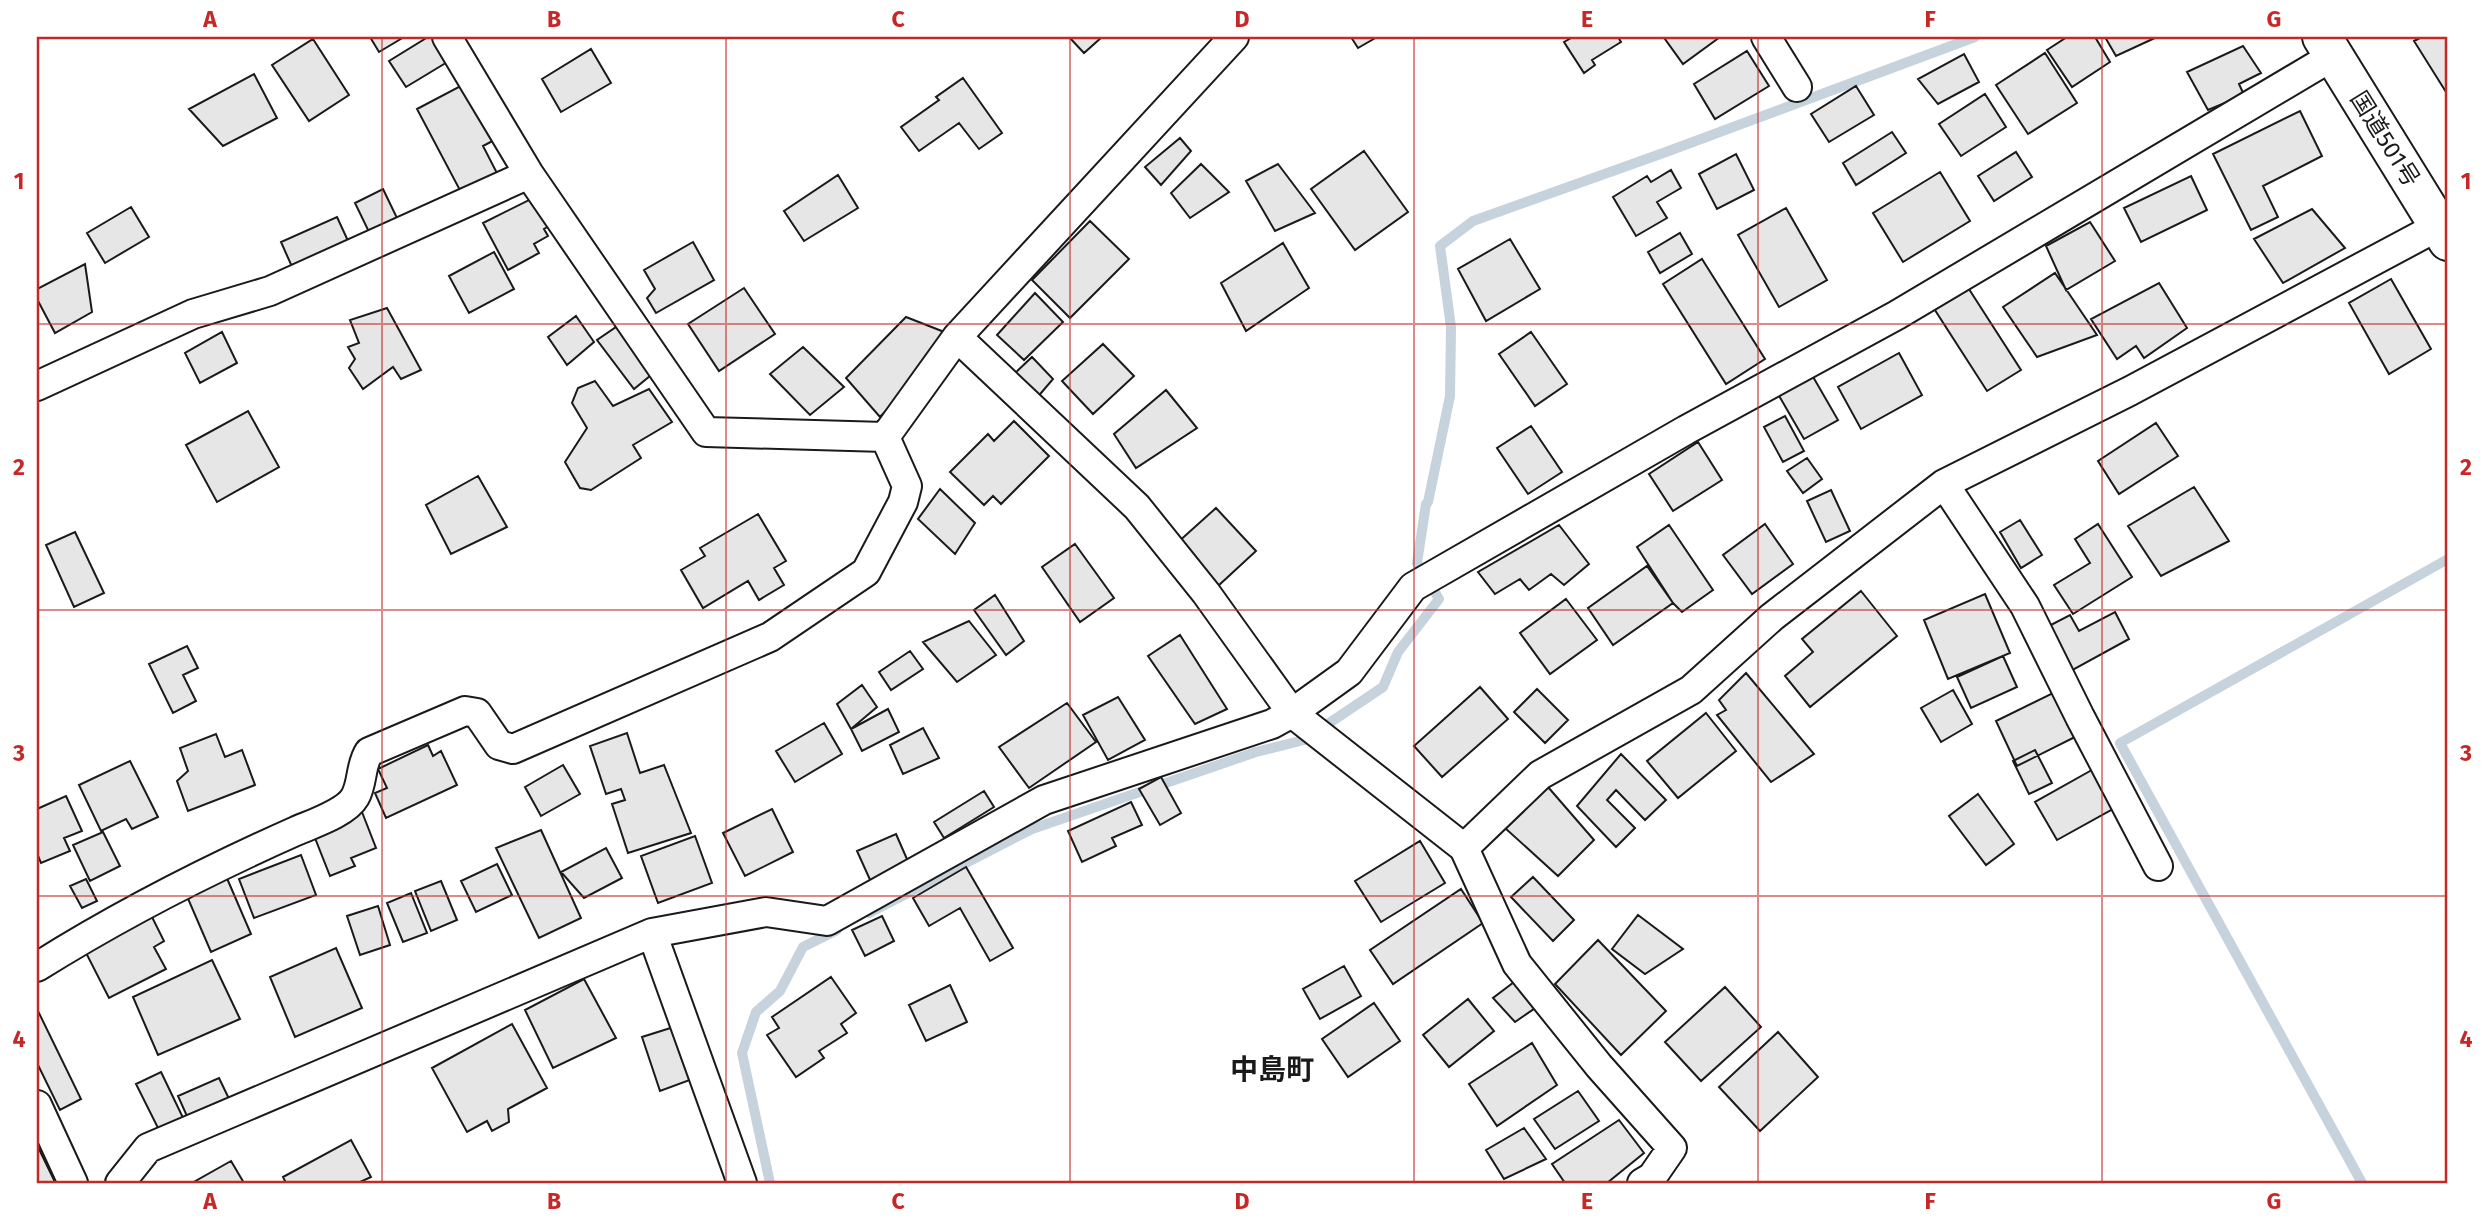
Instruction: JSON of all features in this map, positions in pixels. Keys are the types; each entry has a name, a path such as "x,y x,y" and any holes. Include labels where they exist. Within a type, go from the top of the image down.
{"highway":[{"name":"国道501号","path":"2327,47 2445,229"}],"street":[{"path":"447,37 529,174 706,432 885,438"},
{"path":"885,438 957,337 1234,37"},
{"path":"1766,37 1797,87"},
{"path":"120,1183 148,1148 652,933 766,912 827,921 1044,800 1272,724 1349,672 1413,587 1708,418 1897,315 2327,47"},
{"path":"37,386 193,314 270,291 529,174"},
{"path":"1464,848 1540,775 1690,690 1772,617 1944,484 2445,229"},
{"path":"957,337 1137,507 1206,593 1292,713 1464,848 1517,964 1599,1066 1672,1148 1652,1177 1642,1183"},
{"path":"37,967 99,928 196,878 338,812 355,797 363,761 369,752 465,711 477,713 499,745 513,748 770,637 866,572 903,502 907,486 885,438"},
{"path":"1944,484 2025,606 2158,866"},
{"path":"652,933 742,1183"},
{"path":"37,1105 73,1183"}],"building":[{"path":"370,37 404,37 379,52"},
{"path":"428,37 433,37 449,61 406,87 389,61"},
{"path":"1069,37 1102,37 1084,53"},
{"path":"1351,37 1377,37 1358,48"},
{"path":"1573,37 1618,37 1621,42 1592,60 1595,65 1584,73 1564,42"},
{"path":"1720,37 1683,64 1665,39"},
{"path":"2067,37 2095,37 2110,62 2072,87 2047,50"},
{"path":"2105,37 2157,37 2116,56"},
{"path":"2422,37 2448,37 2446,92 2414,41"},
{"path":"313,39 349,95 309,121 272,65"},
{"path":"2243,46 2261,73 2239,84 2244,95 2208,110 2187,72"},
{"path":"591,49 611,83 561,112 542,79"},
{"path":"1747,51 1769,86 1715,119 1694,84"},
{"path":"2045,53 2077,103 2028,134 1996,85"},
{"path":"1964,54 1979,82 1938,104 1918,79"},
{"path":"254,74 277,118 223,146 189,109"},
{"path":"963,78 1002,133 979,149 959,123 919,151 901,127 939,100 936,97"},
{"path":"470,81 500,137 483,146 499,177 463,196 417,109"},
{"path":"1856,86 1874,115 1829,142 1811,114"},
{"path":"1985,94 2006,127 1961,156 1939,124"},
{"path":"2300,111 2322,156 2263,186 2278,217 2251,230 2213,154"},
{"path":"1892,132 1906,153 1856,185 1843,163"},
{"path":"1180,138 1191,151 1161,185 1145,167"},
{"path":"1364,151 1408,212 1355,250 1311,189"},
{"path":"2016,152 2032,177 1994,201 1978,176"},
{"path":"1736,154 1754,190 1717,209 1699,174"},
{"path":"1201,164 1229,192 1190,218 1171,193"},
{"path":"1278,164 1315,213 1275,231 1246,181"},
{"path":"1671,170 1681,188 1657,202 1667,218 1636,236 1613,197 1647,176 1651,182"},
{"path":"1940,172 1970,221 1903,262 1873,213"},
{"path":"838,175 858,208 804,241 784,211"},
{"path":"2191,176 2207,210 2141,242 2124,208"},
{"path":"383,189 397,218 369,232 355,203"},
{"path":"537,196 552,224 544,229 548,236 534,244 539,253 508,270 483,223"},
{"path":"131,207 149,237 105,263 87,233"},
{"path":"1786,208 1827,280 1779,307 1738,235"},
{"path":"2312,209 2345,248 2283,283 2254,239"},
{"path":"337,217 349,243 293,269 281,242"},
{"path":"1090,221 1129,259 1070,318 1032,280"},
{"path":"2090,222 2115,261 2066,290 2046,246"},
{"path":"1680,233 1692,254 1660,273 1648,252"},
{"path":"1510,239 1540,289 1486,321 1458,269"},
{"path":"693,242 714,280 656,313 647,298 655,289 644,270"},
{"path":"1283,243 1309,288 1246,331 1221,283"},
{"path":"494,252 514,289 469,313 449,276"},
{"path":"1702,259 1765,359 1726,384 1663,284"},
{"path":"85,264 92,312 55,333 37,299 37,289"},
{"path":"2055,273 2097,335 2037,357 2003,307"},
{"path":"2391,279 2431,349 2389,374 2349,303"},
{"path":"2159,283 2187,328 2144,358 2136,346 2117,359 2091,319"},
{"path":"1967,286 2021,370 1987,391 1933,307"},
{"path":"744,288 775,334 719,371 688,324"},
{"path":"1035,293 1063,322 1024,360 997,335"},
{"path":"387,308 421,370 401,379 393,367 363,389 349,368 355,359 348,347 359,343 350,320"},
{"path":"576,316 594,342 567,365 548,337"},
{"path":"906,317 957,337 880,417 846,378"},
{"path":"622,323 656,371 634,389 597,340"},
{"path":"222,332 237,363 200,383 185,353"},
{"path":"1531,332 1567,384 1535,406 1499,354"},
{"path":"1103,344 1134,376 1093,414 1062,381"},
{"path":"803,347 844,387 810,415 770,374"},
{"path":"1899,353 1922,395 1861,429 1838,387"},
{"path":"1032,357 1053,379 1036,399 1013,375"},
{"path":"1812,375 1838,420 1804,439 1778,394"},
{"path":"595,381 613,406 649,389 672,422 633,445 641,458 591,490 580,488 565,462 587,428 572,403 578,388"},
{"path":"1166,390 1197,428 1136,468 1114,434"},
{"path":"248,411 279,467 217,502 186,445"},
{"path":"1785,416 1804,451 1783,462 1764,427"},
{"path":"1014,421 1049,456 1001,504 993,496 984,505 950,472 988,434 994,441"},
{"path":"2156,423 2178,456 2119,494 2098,461"},
{"path":"1531,426 1562,472 1528,494 1497,448"},
{"path":"1698,442 1722,480 1673,511 1649,474"},
{"path":"1807,458 1822,479 1803,493 1787,471"},
{"path":"478,476 507,527 451,554 426,505"},
{"path":"2194,487 2229,541 2161,576 2128,526"},
{"path":"940,489 975,523 955,554 918,519"},
{"path":"1831,490 1850,531 1826,542 1807,501"},
{"path":"1216,508 1256,551 1218,586 1177,543"},
{"path":"758,514 786,561 774,568 784,585 759,600 748,581 703,608 681,570 705,556 700,548"},
{"path":"2020,520 2042,555 2021,568 2000,532"},
{"path":"1765,524 1793,564 1752,594 1723,555"},
{"path":"2098,524 2132,577 2073,614 2054,585 2090,563 2075,539"},
{"path":"1559,525 1589,564 1564,585 1551,574 1529,590 1520,579 1495,594 1478,572"},
{"path":"1669,525 1713,590 1682,612 1673,603 1637,547"},
{"path":"75,532 104,593 74,607 46,545"},
{"path":"1075,544 1114,598 1080,622 1042,567"},
{"path":"1647,566 1673,603 1613,645 1588,608"},
{"path":"1861,591 1897,636 1810,707 1785,676 1813,652 1802,639"},
{"path":"1985,594 2010,653 1948,679 1924,620"},
{"path":"995,595 1024,641 1006,655 974,610"},
{"path":"1566,599 1597,640 1550,674 1520,633"},
{"path":"2115,612 2129,639 2069,672 2045,628 2070,615 2079,631"},
{"path":"969,621 996,655 957,682 923,642"},
{"path":"1180,635 1227,709 1195,724 1148,656"},
{"path":"187,646 198,668 183,675 196,701 173,713 149,664"},
{"path":"910,651 923,669 891,690 879,672"},
{"path":"2003,656 2017,687 1971,708 1957,677"},
{"path":"1746,673 1814,754 1771,782 1717,715 1726,710 1719,700"},
{"path":"862,685 877,707 851,729 837,704"},
{"path":"1480,687 1508,719 1442,777 1414,746"},
{"path":"1537,689 1568,720 1545,743 1514,712"},
{"path":"1953,690 1972,724 1941,742 1921,708"},
{"path":"2053,693 2075,737 2017,766 1996,721"},
{"path":"1118,697 1145,740 1108,760 1083,715"},
{"path":"1067,703 1096,742 1029,788 999,747"},
{"path":"888,709 899,732 862,751 851,729"},
{"path":"1706,713 1736,751 1678,798 1647,761"},
{"path":"824,723 842,754 795,782 776,751"},
{"path":"923,728 939,758 903,774 890,745"},
{"path":"627,733 640,773 664,765 691,833 628,853 612,804 625,800 621,789 606,794 590,746"},
{"path":"216,734 225,757 242,750 255,785 188,811 177,781 188,771 180,748"},
{"path":"428,745 433,756 441,751 457,785 386,818 375,793 387,788 378,769"},
{"path":"2035,750 2052,783 2029,794 2013,761"},
{"path":"1621,754 1666,800 1645,820 1616,790 1607,800 1635,828 1616,847 1577,806"},
{"path":"130,761 158,817 132,829 126,819 101,831 79,785"},
{"path":"563,765 580,794 541,816 525,787"},
{"path":"2099,766 2120,805 2057,840 2035,802"},
{"path":"1161,777 1181,813 1160,825 1139,789"},
{"path":"1548,787 1594,840 1558,876 1505,828"},
{"path":"984,791 994,807 944,838 934,822"},
{"path":"1978,794 2014,844 1986,865 1949,816"},
{"path":"66,796 82,831 64,838 70,851 41,863 37,853 37,809"},
{"path":"1131,802 1142,825 1112,838 1116,846 1082,862 1068,831"},
{"path":"772,809 793,852 745,876 723,833"},
{"path":"362,812 376,848 351,858 355,866 330,876 315,838 337,829 335,823"},
{"path":"541,830 581,918 539,938 496,848"},
{"path":"103,832 120,866 90,881 73,845"},
{"path":"896,834 910,866 871,882 857,851"},
{"path":"695,836 712,883 658,903 641,856"},
{"path":"1420,841 1445,883 1381,922 1355,881"},
{"path":"606,848 622,878 584,898 561,872"},
{"path":"301,855 316,895 254,918 239,879"},
{"path":"497,864 512,895 476,912 461,881"},
{"path":"966,867 1013,948 990,961 960,908 929,926 913,898"},
{"path":"226,876 251,934 211,952 186,894"},
{"path":"1533,877 1574,920 1553,941 1511,897"},
{"path":"86,879 97,901 82,908 70,886"},
{"path":"441,881 457,920 431,931 415,891"},
{"path":"1461,889 1483,923 1393,984 1370,950"},
{"path":"411,893 427,933 403,942 387,903"},
{"path":"378,906 390,945 360,955 347,916"},
{"path":"149,911 164,941 154,947 166,969 109,998 82,945"},
{"path":"1638,915 1683,949 1645,974 1612,949"},
{"path":"882,916 894,941 865,956 852,930"},
{"path":"1598,940 1666,1011 1621,1055 1555,984"},
{"path":"336,948 362,1008 295,1037 270,977"},
{"path":"212,960 240,1019 158,1055 133,997"},
{"path":"1344,966 1361,996 1320,1019 1303,989"},
{"path":"831,977 856,1013 841,1024 847,1033 819,1051 824,1058 796,1077 767,1035 779,1028 772,1017"},
{"path":"584,979 616,1038 553,1068 525,1010"},
{"path":"1518,979 1541,1004 1515,1022 1493,998"},
{"path":"950,985 967,1022 926,1041 909,1005"},
{"path":"1725,987 1761,1027 1701,1081 1665,1042"},
{"path":"1468,999 1494,1031 1449,1067 1423,1035"},
{"path":"1374,1003 1400,1041 1348,1077 1322,1039"},
{"path":"37,1009 81,1099 60,1110 37,1063"},
{"path":"512,1024 547,1088 508,1109 509,1122 492,1131 487,1121 467,1132 432,1068"},
{"path":"680,1025 698,1077 660,1091 642,1037"},
{"path":"1778,1032 1818,1077 1760,1131 1719,1087"},
{"path":"1532,1043 1557,1085 1497,1126 1469,1084"},
{"path":"161,1072 186,1124 162,1136 136,1084"},
{"path":"219,1078 232,1105 190,1123 178,1096"},
{"path":"1578,1091 1599,1121 1555,1149 1534,1119"},
{"path":"1619,1120 1644,1153 1607,1183 1565,1183 1552,1164"},
{"path":"1524,1128 1546,1159 1504,1179 1486,1150"},
{"path":"351,1140 371,1177 358,1183 286,1183 283,1177"},
{"path":"37,1145 55,1182 53,1183 37,1183"},
{"path":"231,1161 244,1183 192,1183"}],"waterway":[{"path":"869,913 1032,829 1256,752 1304,740 1383,687 1398,652 1439,599 1417,563 1426,504 1450,396 1451,327 1440,246 1473,221 1975,37"},
{"path":"2362,1183 2120,743 2448,559"},
{"path":"770,1183 742,1053 756,1012 780,991 803,947 837,930"}],"district":[{"name":"中島町","path":"1272,1069"}]}
